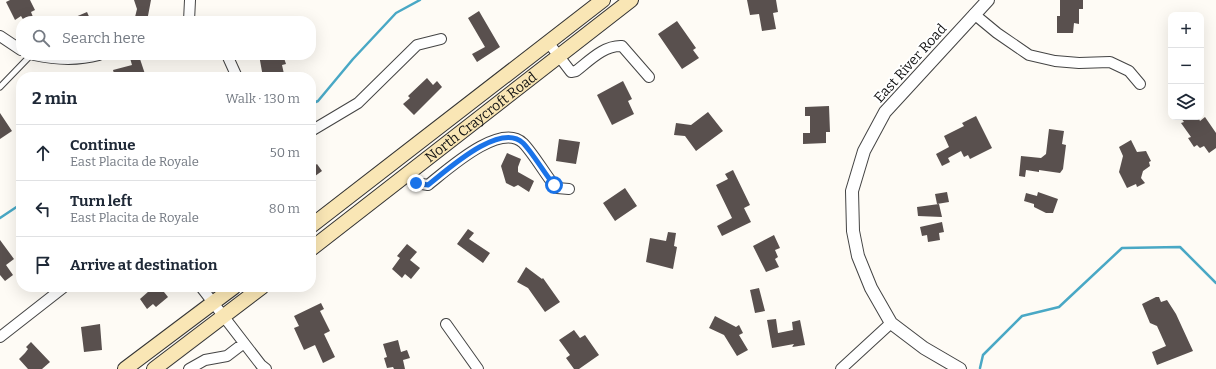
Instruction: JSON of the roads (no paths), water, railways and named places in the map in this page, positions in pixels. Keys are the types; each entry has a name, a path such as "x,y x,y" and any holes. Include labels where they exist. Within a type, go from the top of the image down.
{"main road":[{"name":"North Craycroft Road","path":"316,222 603,0"},
{"name":"North Craycroft Road","path":"316,245 527,82 558,55 631,0"},
{"path":"125,369 228,292"},
{"path":"154,369 256,292"}],"street":[{"path":"189,16 190,0"},
{"name":"East River Road","path":"960,369 924,348 891,323 864,274 853,232 852,191 864,151 885,112 988,0"},
{"path":"974,14 1029,56 1054,61 1079,63 1110,62 1129,71 1140,84"},
{"path":"0,36 16,47"},
{"path":"316,128 358,103 417,46 441,39"},
{"path":"548,42 571,72 576,72 605,50 614,46 622,46 649,77"},
{"path":"229,60 235,72"},
{"path":"407,174 416,183 428,185 469,153 486,143 510,138 523,142 557,188 569,188"},
{"path":"0,336 57,292"},
{"path":"205,292 260,365 266,369"},
{"path":"841,369 891,323"},
{"path":"446,324 478,369"},
{"path":"189,369 205,360 227,356 244,343"}],"lane":[{"path":"0,86 28,60"}],"waterway":[{"path":"316,102 396,13 420,0"},
{"path":"0,218 16,207"},
{"path":"980,368 983,355 1022,316 1059,307 1122,248 1180,247 1216,283"}]}
